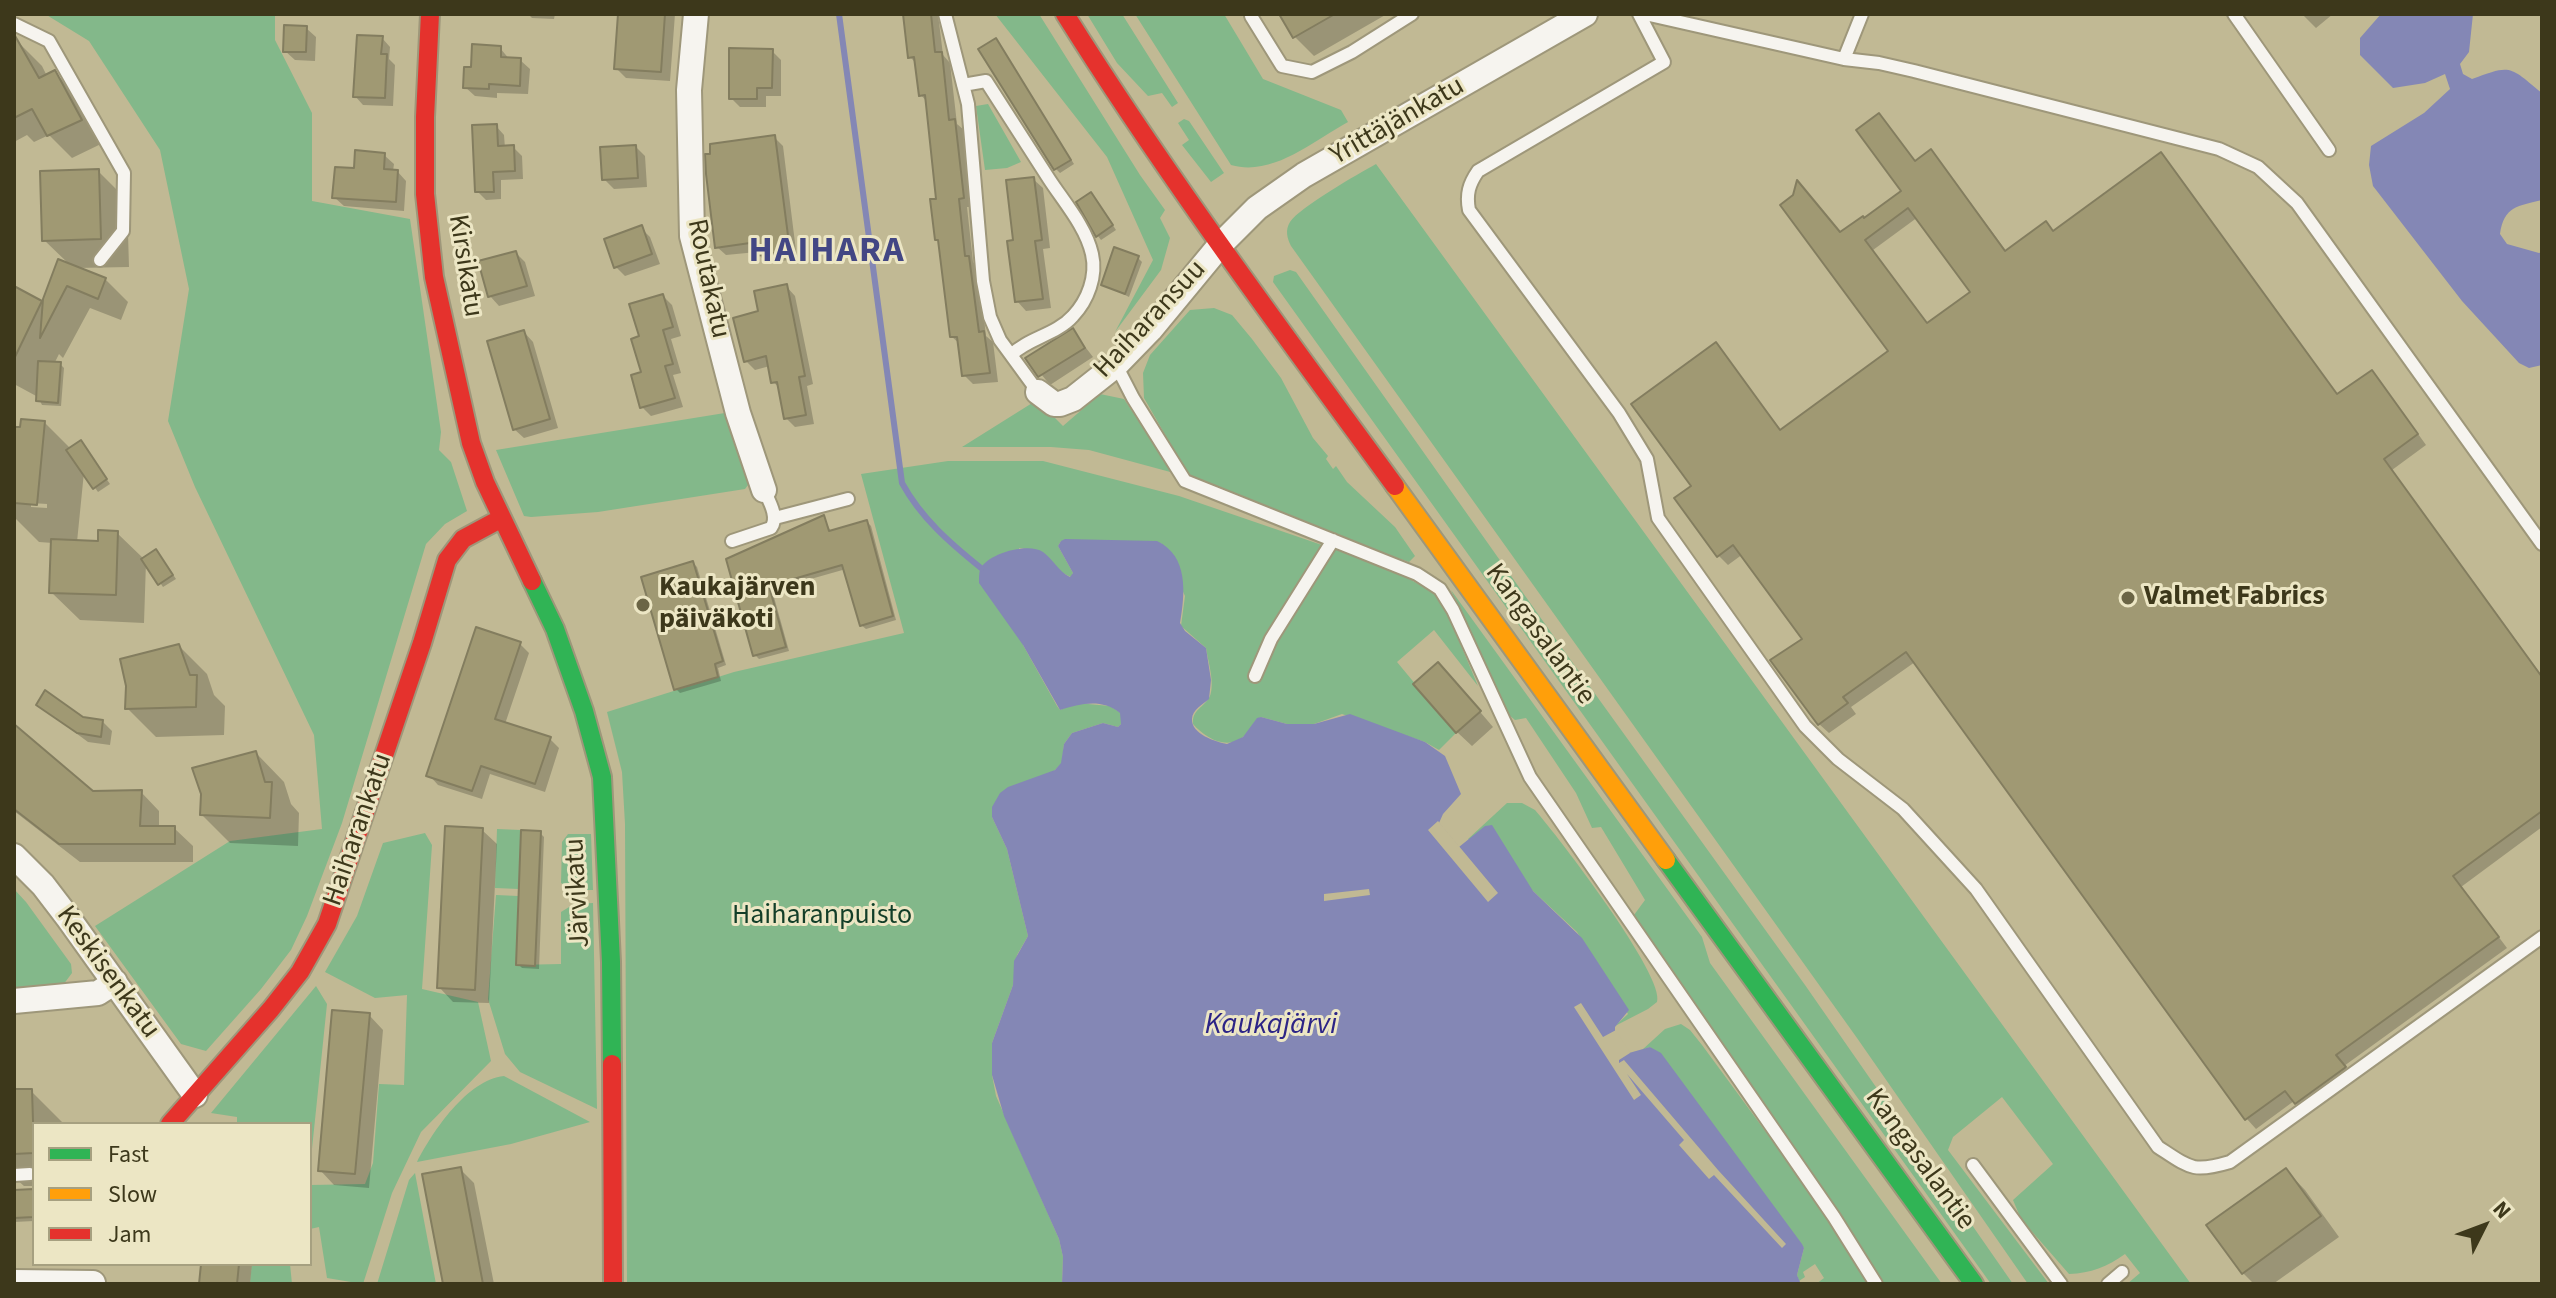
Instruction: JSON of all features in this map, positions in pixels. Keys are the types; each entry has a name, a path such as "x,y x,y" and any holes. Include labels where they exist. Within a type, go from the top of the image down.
{"street":[{"name":"Kirsikatu","path":"430,14 425,194 434,277 471,443 502,518"},
{"name":"Routakatu","path":"696,14 689,90 692,236 738,413 764,490"},
{"name":"Kangasalantie","path":"1065,14 1105,78 1221,244 1974,1284"},
{"name":"Yrittäjänkatu","path":"1221,244 1257,208 1304,175 1585,14"},
{"name":"Haiharansuu","path":"1038,392 1054,404 1066,403 1116,365 1150,330 1221,244"},
{"name":"Haiharankatu","path":"172,1122 271,1009 300,972 327,924 447,560 463,539 502,518"},
{"name":"Järvikatu","path":"502,518 555,629 584,711 602,777 611,962 613,1284"},
{"name":"Keskisenkatu","path":"14,856 43,885 195,1095"},
{"path":"14,1001 98,993 115,982"},
{"path":"14,1282 93,1284"}],"lane":[{"path":"945,14 963,85 973,147 983,281 990,317 1000,340 1038,392"},
{"path":"1251,16 1282,66 1312,72 1352,52 1412,14"},
{"path":"1642,14 1844,59 1914,71 2236,154 2258,167 2297,203 2542,544"},
{"path":"1642,14 1664,62 1478,171 1470,183 1467,198 1469,210 1619,413 1647,459 1658,518 1805,726 1838,759 1903,809 1976,889 2158,1147 2202,1170 2230,1162 2542,937"},
{"path":"1844,59 1862,14"},
{"path":"2234,14 2329,150"},
{"path":"14,24 49,41 124,173 123,231 100,260"},
{"path":"963,85 986,81 1077,221 1092,253 1094,274 1087,297 1072,317 1047,336 1019,347 1011,355"},
{"path":"1116,365 1185,481 1417,574 1440,589 1453,610 1530,777 1826,1204 1876,1284"},
{"path":"732,541 771,528 775,518 764,490"},
{"path":"775,518 848,499"},
{"path":"1255,676 1271,639 1333,540"},
{"path":"1973,1165 2061,1284"},
{"path":"14,1175 30,1174"},
{"path":"2108,1284 2122,1272"}],"green space":[{"path":"45,14 275,14 275,40 312,113 312,201 410,219 441,432 439,450 451,462 467,511 445,524 426,544 342,823 291,950 206,1051 181,1044 95,926 230,841 322,829 314,735 195,487 168,421 189,289 160,150 89,41"},
{"path":"995,14 1039,14 1165,210 1160,218 1170,238 1161,270 1115,332 1153,260 1107,157"},
{"path":"1087,14 1122,14 1178,103 1172,107 1162,93 1148,96 1117,63"},
{"path":"1135,14 1224,14 1263,79 1341,110 1348,122 1277,162 1247,167 1231,165"},
{"path":"988,104 1021,162 1007,168 985,170 976,106"},
{"path":"1184,119 1189,121 1224,173 1211,182 1182,145 1189,140 1178,123"},
{"path":"1376,164 2191,1284 2127,1284 2140,1273 2125,1254 2098,1268 2069,1274 2021,1219 2013,1200 2053,1164 2002,1097 1953,1137 1948,1150 2049,1284 2028,1284 1857,1038 1291,246 1287,228 1296,216 1330,191"},
{"path":"1290,270 1296,272 1805,985 2013,1284 1991,1284 1273,282 1274,276"},
{"path":"1214,308 1232,315 1252,339 1281,378 1333,469 1336,466 1347,482 1395,527 1415,556 1409,562 1317,530 1191,480 1144,398 1143,373 1150,355 1190,310"},
{"path":"1100,394 1124,399 1174,473 1089,450 962,447 1037,400 1063,426"},
{"path":"731,412 755,476 745,489 598,512 524,516 496,450"},
{"name":"Haiharanpuisto","path":"948,461 1043,461 1179,496 1392,569 1434,593 1450,619 1478,686 1434,630 1397,662 1456,733 1439,750 1425,742 1342,714 1314,724 1287,724 1261,717 1242,738 1228,743 1220,742 1205,735 1193,724 1196,712 1210,696 1211,672 1206,648 1181,626 1185,596 1161,543 1061,541 1058,546 1073,573 1071,577 1039,552 1019,548 1023,645 1057,706 1060,710 1077,703 1110,706 1121,713 1118,727 1103,723 1072,733 1064,744 1062,763 992,817 1007,849 1028,936 1017,955 1013,985 992,1043 992,1075 996,1096 1059,1239 1063,1257 1062,1284 627,1284 625,824 622,772 607,712 734,672 904,633 861,474"},
{"path":"1451,590 1702,937 1710,963 1942,1284 1883,1284 1840,1214 1634,915 1645,900 1601,827 1592,828 1576,793 1526,718 1515,720 1503,710"},
{"path":"1507,803 1522,803 1535,810 1608,906 1645,965 1655,988 1657,1002 1648,1009 1615,1026 1628,1014 1577,932 1533,891 1468,839"},
{"path":"497,829 521,830 519,889 495,888"},
{"path":"425,833 432,845 422,989 478,1002 491,1061 421,1132 392,1193 363,1284 327,1278 319,1227 312,1229 312,1185 365,1184 373,1163 379,1084 404,1085 407,995 375,998 325,972 357,916 383,843"},
{"path":"568,834 591,834 593,890 571,890 561,883 562,842"},
{"path":"14,889 71,964 72,973 63,985 14,989"},
{"path":"496,895 518,896 516,965 561,964 561,912 574,904 593,903 597,1109 520,1072 505,1054 488,999"},
{"path":"316,986 327,1004 312,1149 312,1122 237,1122 237,1117 211,1113"},
{"path":"1681,1024 1702,1045 1824,1211 1869,1284 1816,1284 1824,1278 1815,1264 1803,1272 1805,1277 1799,1281 1797,1275 1804,1248 1650,1047 1642,1050 1665,1029"},
{"path":"504,1076 590,1122 511,1144 417,1162 442,1122 464,1097 490,1080"},
{"path":"415,1173 436,1284 377,1284 409,1180"},
{"path":"252,1266 290,1266 292,1284 250,1284"}],"water":[{"path":"2381,14 2473,14 2469,52 2460,64 2463,74 2472,79 2495,71 2510,70 2542,93 2542,200 2519,206 2509,213 2500,234 2507,244 2542,252 2542,365 2529,368 2519,363 2462,301 2373,186 2369,165 2371,146 2424,113 2450,89 2445,74 2425,83 2393,88 2360,55 2360,38"},
{"name":"Kaukajärvi","path":"1065,539 1157,541 1175,556 1180,566 1183,588 1180,623 1206,648 1211,680 1209,699 1192,716 1196,729 1205,736 1227,744 1243,737 1261,717 1287,724 1314,724 1350,714 1425,742 1445,756 1461,794 1439,823 1459,847 1485,826 1492,825 1533,891 1582,938 1629,1010 1615,1027 1615,1034 1629,1053 1650,1047 1661,1053 1802,1244 1804,1248 1797,1275 1804,1284 1062,1284 1063,1257 1059,1239 1004,1116 992,1075 992,1043 1013,985 1014,961 1028,936 1007,849 992,817 992,807 1000,793 1008,787 1055,770 1061,763 1064,744 1072,733 1103,723 1118,727 1121,724 1120,713 1098,704 1060,710 1023,645 979,581 980,570 990,559 1008,551 1028,548 1043,552 1070,577 1073,573 1058,546"}],"pier":[{"path":"1438,821 1498,893 1488,902 1428,830"},
{"path":"1369,889 1370,895 1324,901 1324,894"},
{"path":"1581,1003 1603,1037 1616,1030 1630,1053 1619,1063 1624,1060 1786,1244 1782,1248 1714,1175 1709,1179 1679,1145 1684,1140 1627,1074 1641,1095 1634,1100 1574,1007"}],"building":[{"path":"618,14 665,14 661,72 614,69"},
{"path":"903,14 931,14 935,52 942,52 949,120 955,119 964,198 959,199 965,256 969,256 979,332 984,331 990,373 962,376 957,337 950,337 930,199 936,199 925,95 919,96 914,57 908,58"},
{"path":"1279,14 1335,14 1293,38"},
{"path":"284,25 307,26 306,52 283,52"},
{"path":"14,34 39,78 55,70 82,120 47,136 32,109 14,118"},
{"path":"357,35 383,36 381,54 387,54 385,98 353,97"},
{"path":"996,38 1071,160 1054,170 978,49"},
{"path":"472,44 501,46 501,57 521,58 520,86 489,84 489,89 463,88 464,67 471,67"},
{"path":"729,48 773,49 772,88 757,88 757,99 729,99"},
{"name":"Valmet Fabrics","path":"1879,113 1915,161 1931,149 2005,251 2046,221 2053,231 2161,152 2337,394 2372,370 2418,434 2384,459 2542,677 2542,811 2453,876 2499,937 2336,1055 2346,1067 2295,1104 2285,1091 2245,1120 1906,652 1843,697 1848,703 1818,725 1770,660 1802,639 1733,545 1717,557 1674,498 1691,486 1631,404 1716,342 1780,430 1888,351 1780,205 1793,195 1797,180 1840,232 1901,191 1856,130","holes":["1908,208 1970,292 1927,323 1865,240"]},
{"path":"497,124 498,146 514,145 515,171 493,172 494,192 475,192 472,125"},
{"path":"775,135 790,251 755,256 754,244 750,243 715,248 705,154 710,154 710,144"},
{"path":"636,145 638,178 602,180 600,147"},
{"path":"355,150 385,153 384,169 398,170 396,202 332,198 335,167 354,168"},
{"path":"99,169 101,239 42,241 40,171"},
{"path":"1034,177 1042,240 1035,241 1043,299 1015,302 1007,241 1013,240 1006,180"},
{"path":"1091,192 1113,225 1096,237 1076,202"},
{"path":"642,225 652,254 614,268 604,239"},
{"path":"1114,247 1139,256 1125,294 1101,285"},
{"path":"516,251 527,286 488,297 478,261"},
{"path":"58,259 106,278 98,299 67,286 40,338 43,299"},
{"path":"787,284 805,376 799,377 806,415 784,419 777,382 771,383 766,356 744,362 733,318 758,311 754,291"},
{"path":"14,286 42,301 14,359"},
{"path":"663,294 673,327 663,330 673,364 665,366 675,398 640,408 631,375 641,372 631,339 639,336 629,304"},
{"path":"1073,328 1085,348 1038,377 1025,358"},
{"path":"524,330 550,419 513,430 487,341"},
{"path":"38,361 61,362 58,403 36,401"},
{"path":"21,419 45,421 37,505 14,503 14,427 20,427"},
{"path":"81,440 107,479 93,489 66,450"},
{"path":"824,515 829,531 867,520 893,616 860,626 842,565 769,586 786,647 753,656 726,559"},
{"path":"98,530 118,531 116,595 49,593 51,539 98,541"},
{"path":"156,549 173,575 158,585 141,559"},
{"path":"693,561 723,661 715,664 718,677 674,690 641,577"},
{"path":"476,627 521,642 495,719 551,737 535,784 481,766 472,791 426,776"},
{"path":"179,644 190,675 197,675 196,707 125,709 126,686 120,659"},
{"path":"1438,662 1481,711 1456,733 1413,684"},
{"path":"45,690 83,717 103,720 101,737 77,733 36,705"},
{"path":"14,724 93,791 142,790 140,826 175,826 175,844 59,844 14,809"},
{"path":"256,751 265,782 272,782 270,818 200,815 201,794 192,768"},
{"path":"445,826 483,828 475,990 437,988"},
{"path":"521,830 541,831 535,966 516,965"},
{"path":"332,1010 370,1013 355,1174 318,1171"},
{"path":"14,1089 32,1089 32,1153 14,1154"},
{"path":"461,1167 483,1284 443,1284 422,1174"},
{"path":"2286,1168 2321,1216 2242,1274 2206,1225"},
{"path":"32,1189 32,1217 14,1218 14,1190"},
{"path":"201,1266 239,1266 237,1284 199,1284"}],"waterway":[{"path":"839,14 902,483 927,519 981,568"}],"traffic: fast":[{"path":"532,581 555,629 584,711 602,777 611,962 612,1064"},
{"path":"1666,860 1974,1284"}],"traffic: slow":[{"path":"1395,486 1666,860"}],"traffic: jam":[{"path":"430,14 425,194 434,277 471,443 485,482 532,581"},
{"path":"1065,14 1184,194 1395,486"},
{"path":"172,1122 271,1009 300,972 327,924 447,560 463,539 502,518"},
{"path":"612,1064 613,1284"}],"place":[{"name":"Valmet Fabrics","path":"2128,598"},
{"name":"Kaukajärven päiväkoti","path":"643,605"}],"district":[{"name":"HAIHARA","path":"827,253"}]}
